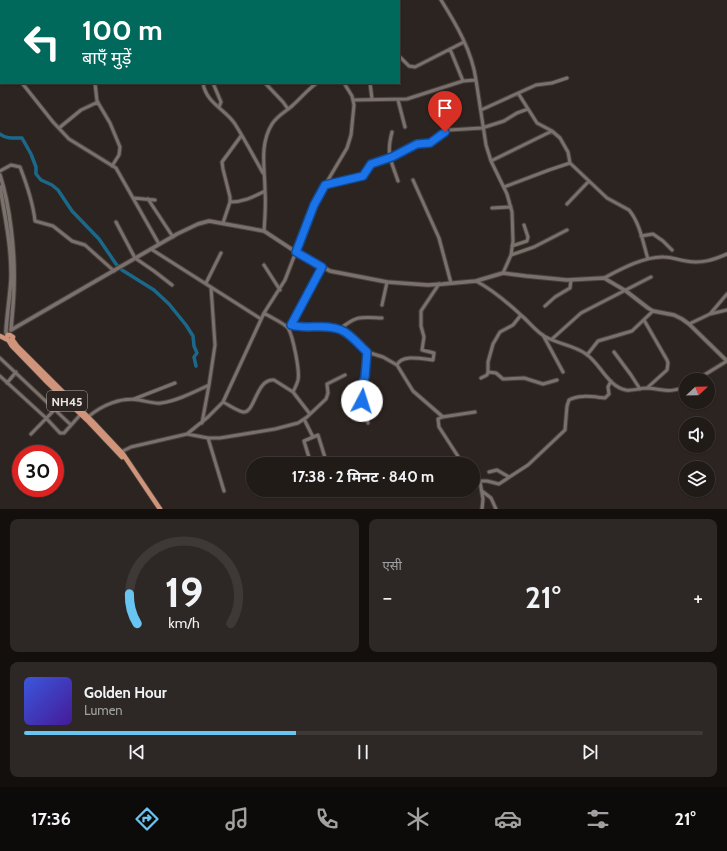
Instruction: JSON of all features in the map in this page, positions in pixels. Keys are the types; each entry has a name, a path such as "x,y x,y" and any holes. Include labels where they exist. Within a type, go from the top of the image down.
{"highway":[{"name":"NH45","path":"0,336 9,337 88,417 126,460 160,509"},
{"name":"NH45","path":"9,337 12,346 120,453"}],"street":[{"path":"441,0 464,42 470,59 476,80 481,110 482,128 486,145 491,161 504,187 511,208 513,235 511,255 503,273"},
{"path":"400,57 409,66 415,67 464,42"},
{"path":"450,49 463,81"},
{"path":"481,110 536,85 566,78"},
{"path":"353,100 408,99 463,81 476,80"},
{"path":"23,84 59,128 76,144 112,166 119,172 159,244"},
{"path":"95,84 98,102 110,123 120,147 120,151 112,166"},
{"path":"203,84 204,90 209,99 234,124 264,175"},
{"path":"213,84 221,102 219,108"},
{"path":"266,84 288,109"},
{"path":"264,231 264,152 270,126 276,118 316,84"},
{"path":"120,453 131,447 187,434 202,423 223,402 261,318 285,280 314,205 349,142 352,125 353,100 345,84"},
{"path":"370,84 372,99"},
{"path":"518,93 537,122 560,138 565,145 570,163 607,198 628,210 632,214 637,222 648,260"},
{"path":"398,100 405,127"},
{"path":"59,128 81,110 98,102"},
{"path":"325,185 363,176 371,164 390,158 417,144 430,143 449,130 482,128 504,121 517,113 528,109"},
{"path":"491,161 552,131"},
{"path":"392,132 388,145 390,158 398,181"},
{"path":"222,223 230,202 230,193 222,162 241,136"},
{"path":"504,187 570,163"},
{"path":"0,171 11,165 20,167 33,205 35,221 53,226 72,241 85,244 114,271"},
{"path":"0,175 8,210 14,268 14,286 9,337"},
{"path":"413,180 439,238 451,283"},
{"path":"567,204 589,181"},
{"path":"0,187 8,235 11,269 6,331 9,337"},
{"path":"230,202 248,200 265,191"},
{"path":"133,198 155,200"},
{"path":"148,199 173,237"},
{"path":"492,208 511,208"},
{"path":"9,337 135,258 202,222 214,221 264,231 296,252 330,271 344,275 387,282 439,284 476,281 503,273 571,280 604,278 625,267 663,256 686,261 704,262 712,261 727,254"},
{"path":"116,222 135,258 172,285"},
{"path":"512,246 527,241 528,237 524,225"},
{"path":"511,255 534,248 567,230"},
{"path":"641,236 653,234 672,250"},
{"path":"151,249 261,318"},
{"path":"206,283 221,253"},
{"path":"264,265 280,290"},
{"path":"288,328 322,267"},
{"path":"552,339 582,313 651,277"},
{"path":"604,278 626,291 653,311 674,315 690,324 727,361 707,373"},
{"path":"545,306 555,297 570,288 571,280"},
{"path":"476,281 491,290 544,335 580,350 594,360 611,381 623,389 647,388 666,391 679,388"},
{"path":"382,305 387,282"},
{"path":"397,365 402,359 421,358 433,360 434,353 422,350 424,337 421,326 421,311 439,284"},
{"path":"202,423 215,345 211,287"},
{"path":"710,314 727,294"},
{"path":"690,324 710,314 727,310"},
{"path":"587,355 598,340 628,332 636,328 653,311"},
{"path":"264,313 288,328 295,347 298,381 293,392"},
{"path":"488,372 488,362 493,344 500,332 513,326 521,315"},
{"path":"340,329 355,318 382,318"},
{"path":"644,320 667,360 668,367 666,371 647,388"},
{"path":"291,325 302,328 326,326 340,329 345,332 367,352 383,357 397,365 413,392 443,417"},
{"path":"544,335 563,372"},
{"path":"367,352 365,377 360,394 368,423"},
{"path":"614,352 640,389"},
{"path":"0,358 71,425"},
{"path":"7,383 16,372"},
{"path":"481,378 488,372 496,373 503,379 524,378 543,384 557,380"},
{"path":"187,434 208,438 220,438 294,425 304,419 326,399 328,393 327,384 345,375"},
{"path":"0,376 62,434 81,414"},
{"path":"223,402 242,412 248,411 261,388 271,380 278,382 293,392 310,414"},
{"path":"482,509 484,499 480,482 486,481 500,484 528,465 563,433 566,427 567,406 569,400 574,398 597,396 605,398 609,394 608,387 611,381"},
{"path":"88,417 99,407 117,401 134,399 175,383"},
{"path":"134,399 162,403 190,394 209,384"},
{"path":"31,434 65,399"},
{"path":"459,457 438,423 438,419 475,412"},
{"path":"304,419 313,437"},
{"path":"309,457 304,441 318,435 325,457"},
{"path":"208,438 224,491"},
{"path":"489,472 498,470 509,477"},
{"path":"482,491 491,498 496,509"}],"waterway":[{"path":"0,134 7,137 22,138 31,154 36,167 36,174 41,180 52,185 58,190 72,211 99,239 116,264 122,270 154,290 169,304 193,336 194,346 197,353 194,357 196,366"}],"route":[{"path":"362,401 360,390 365,377 367,352 340,329 326,326 302,328 291,325 322,267 296,252 314,205 325,185 363,176 366,174 368,167 371,164 392,157 419,143 433,142 445,132"}]}
